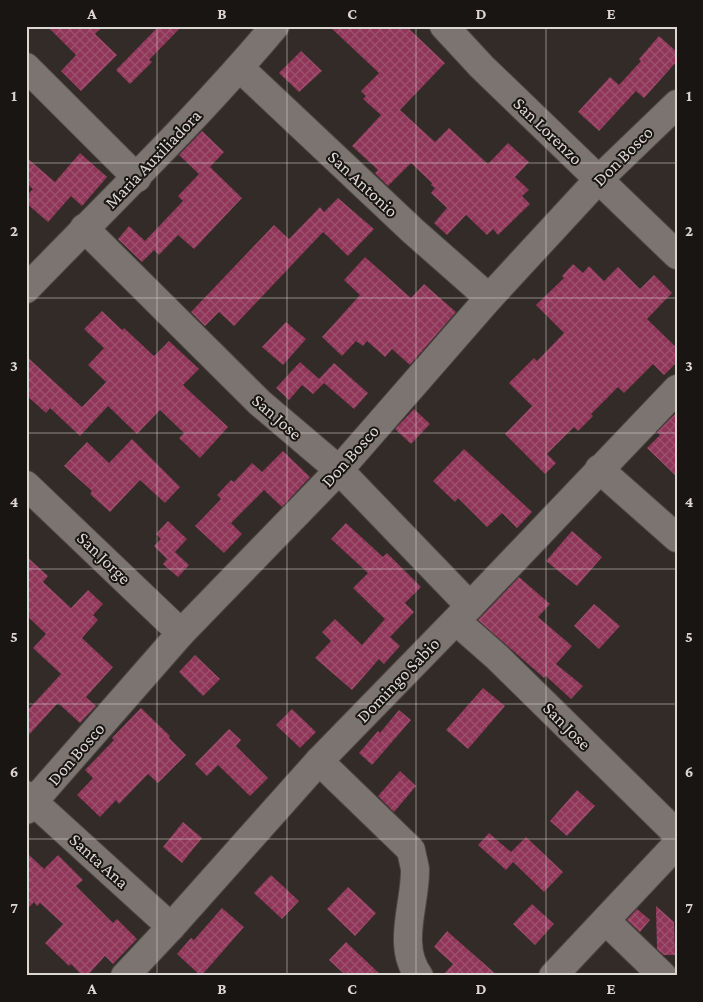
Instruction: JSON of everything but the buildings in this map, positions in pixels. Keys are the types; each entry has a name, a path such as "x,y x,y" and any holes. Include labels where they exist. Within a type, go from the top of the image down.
{"street":[{"name":"Maria Auxiliadora","path":"26,289 84,228 137,178 240,68 275,26"},
{"name":"San Lorenzo","path":"444,26 482,67 677,255"},
{"path":"26,67 137,178"},
{"name":"San Antonio","path":"240,68 413,231 489,298"},
{"name":"Don Bosco","path":"29,803 181,633 339,470 489,298 598,180 677,104"},
{"name":"San Jose","path":"84,228 260,403 339,470 463,613 497,656 677,834"},
{"name":"Domingo Sabio","path":"125,976 171,928 319,760 463,613 677,389"},
{"path":"599,469 677,538"},
{"name":"San Jorge","path":"26,485 181,633"},
{"path":"319,760 411,850 415,870 408,930 412,966 419,976"},
{"name":"Santa Ana","path":"29,803 171,928"},
{"path":"552,976 677,844"},
{"path":"606,921 663,976"}]}
